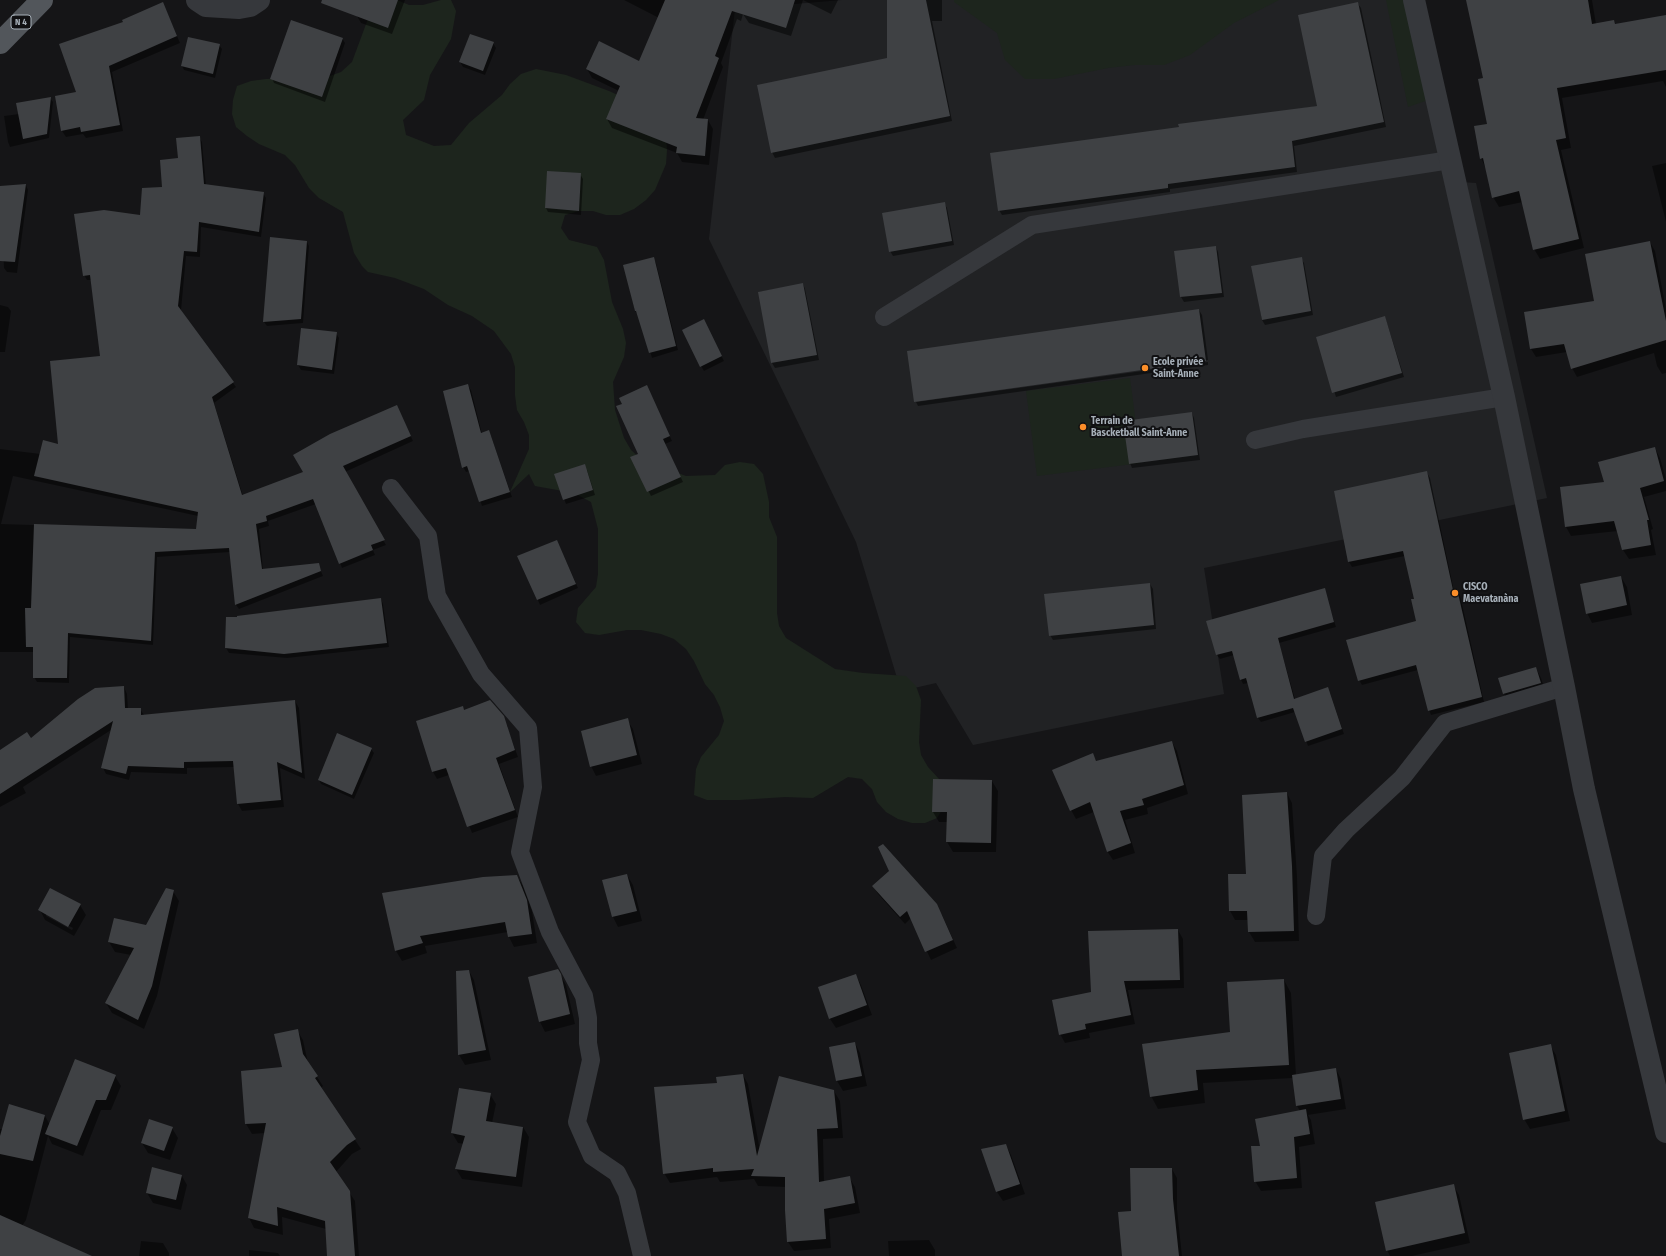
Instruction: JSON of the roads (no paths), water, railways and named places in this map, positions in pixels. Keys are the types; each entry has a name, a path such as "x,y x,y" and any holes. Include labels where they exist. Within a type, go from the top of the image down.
{"main road":[{"name":"N 4","path":"0,43 42,0"}],"street":[{"path":"197,0 206,6 239,8 250,6 259,0"},
{"path":"1414,0 1504,397 1584,789 1666,1132"}],"lane":[{"path":"884,317 1032,225 1450,160"},
{"path":"1255,440 1303,430 1504,397"},
{"path":"391,488 428,536 437,596 481,674 528,728 533,787 520,852 550,932 584,996 588,1018 588,1043 591,1060 577,1122 592,1156 617,1173 628,1193 642,1256"},
{"path":"1316,916 1323,856 1346,830 1402,778 1445,723 1564,687"}],"place":[{"name":"Ecole privée Saint-Anne","path":"1145,368"},
{"name":"Terrain de Bascketball Saint-Anne","path":"1083,427"},
{"name":"CISCO Maevatanàna","path":"1455,593"}]}
